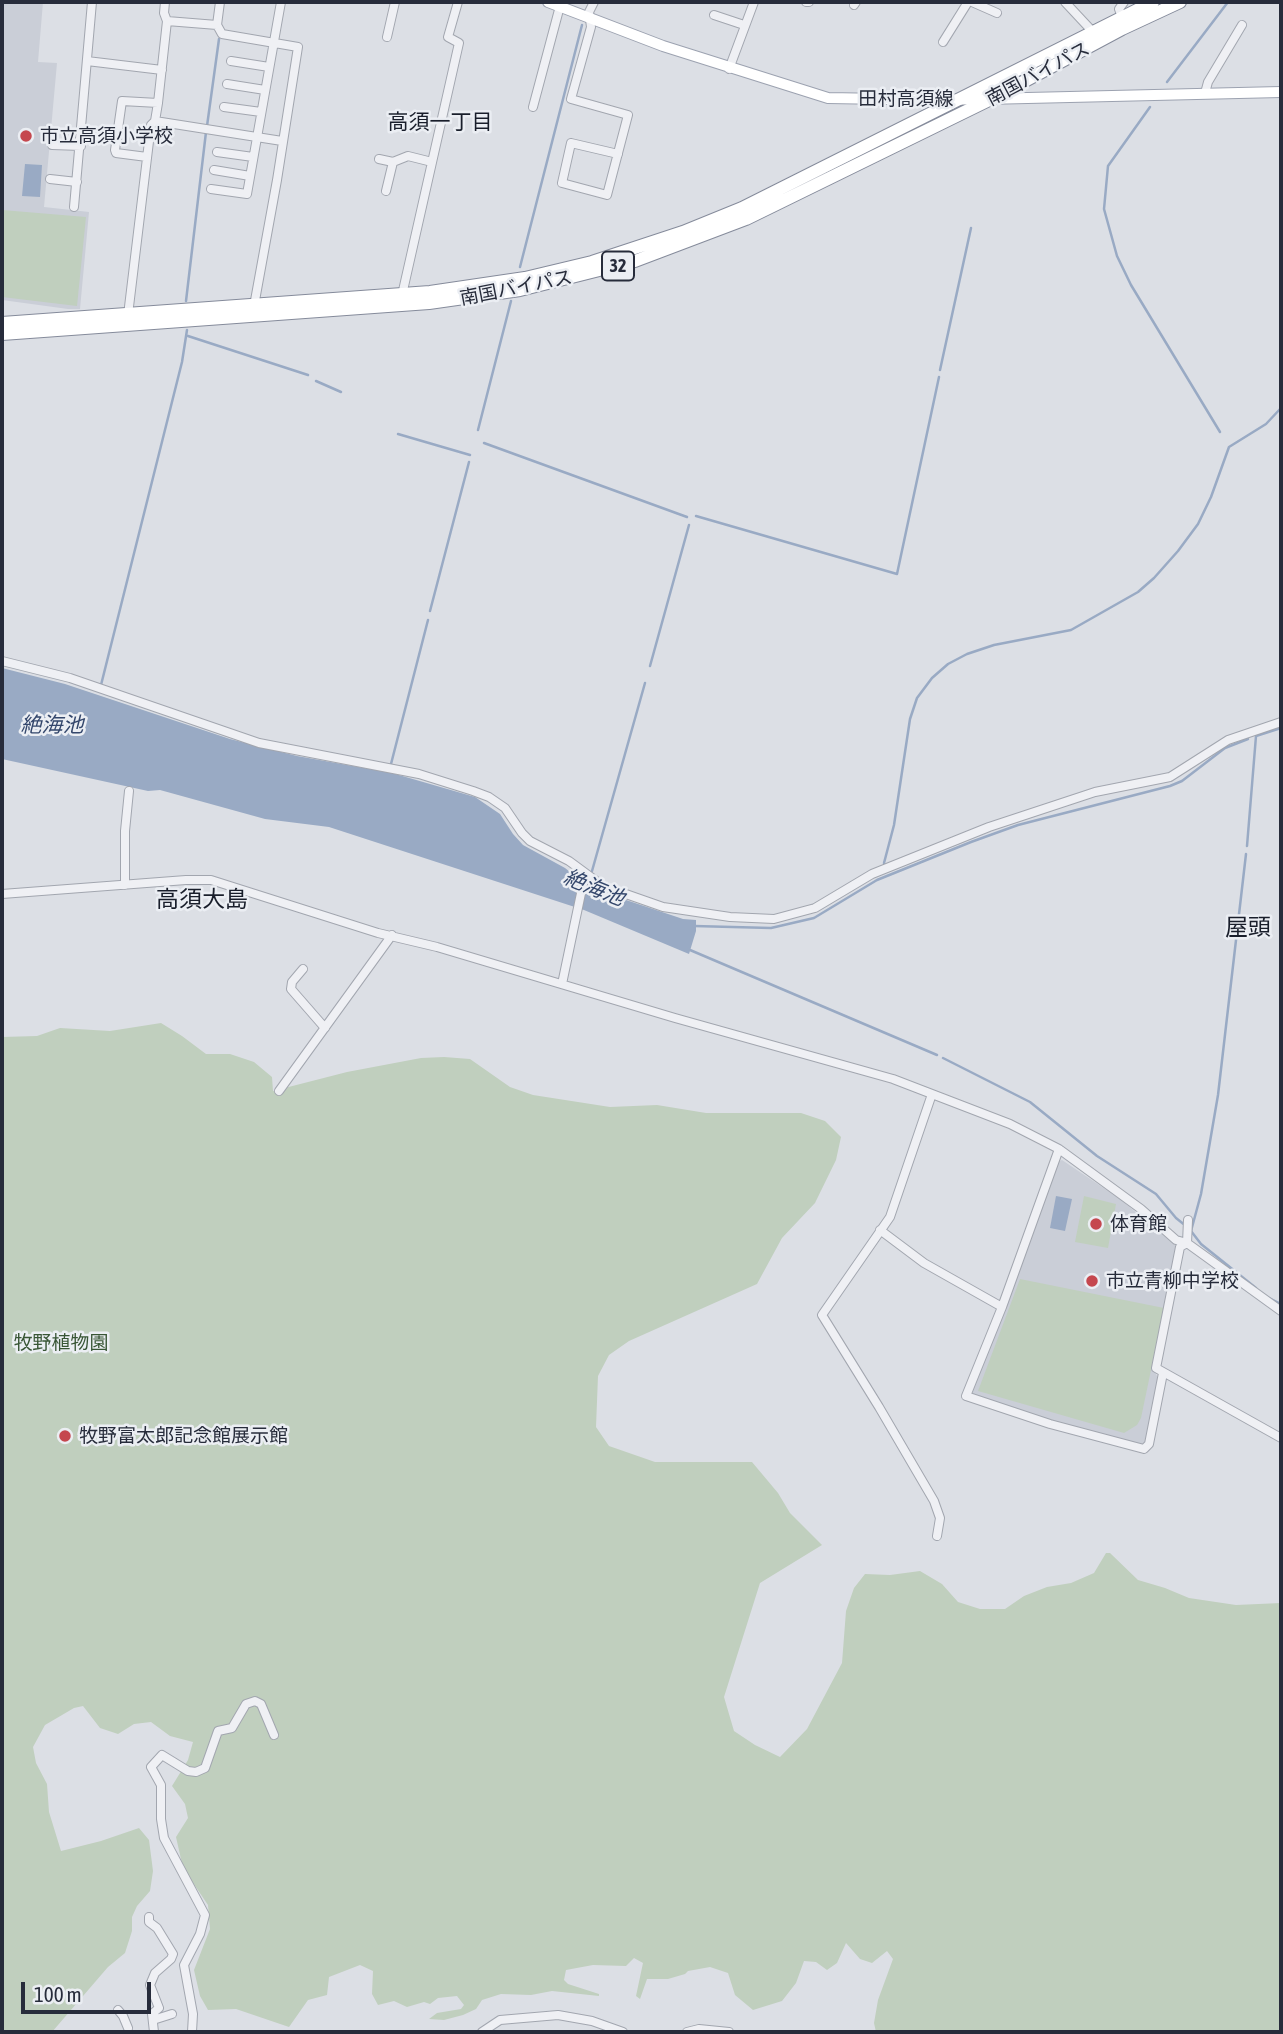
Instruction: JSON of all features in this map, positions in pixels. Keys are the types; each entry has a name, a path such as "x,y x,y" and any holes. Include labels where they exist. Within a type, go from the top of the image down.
{"highway":[{"name":"南国バイパス","path":"2,323 402,295 525,278 592,262 659,241 742,208 1153,2"},
{"name":"南国バイパス","path":"2,334 429,303 520,290 568,279 653,255 736,223 993,98 1122,29 1180,2"}],"main road":[{"name":"田村高須線","path":"548,2 729,69 828,98 964,99 1281,92"}],"street":[{"path":"74,207 92,2"},
{"path":"128,315 151,125 155,121 162,70 167,21 164,13 165,2"},
{"path":"220,2 217,26 222,34 303,47 282,141 254,306"},
{"path":"211,189 247,194 281,2"},
{"path":"387,37 395,2"},
{"path":"402,295 458,43 448,37 458,2"},
{"path":"594,2 589,12 591,27 571,99 628,116 618,154 607,195 562,183 571,143 618,154"},
{"path":"729,69 754,2"},
{"path":"943,42 970,2 997,13"},
{"path":"1065,2 1093,32"},
{"path":"1122,17 1119,9 1124,2"},
{"path":"533,107 560,6"},
{"path":"714,15 744,25"},
{"path":"167,21 217,26"},
{"path":"1205,93 1208,82 1242,25"},
{"path":"88,61 162,70"},
{"path":"231,61 269,67"},
{"path":"227,84 265,90"},
{"path":"147,157 116,153 122,101 158,103"},
{"path":"224,107 261,112"},
{"path":"155,121 282,141"},
{"path":"52,145 80,146"},
{"path":"217,152 253,157"},
{"path":"379,159 393,162 408,156 432,162"},
{"path":"386,191 393,162"},
{"path":"214,170 250,176"},
{"path":"50,179 77,182"},
{"path":"2,661 69,678 259,743 406,771 473,791 489,797 505,808 530,841 569,861 585,877 603,886 663,906 730,917 774,919 816,908 872,874 989,827 1095,792 1170,777 1228,740 1281,722"},
{"path":"125,885 124,859 129,791"},
{"path":"562,984 585,877"},
{"path":"2,894 211,880 675,1018 893,1079 1010,1124 1059,1149 1177,1240 1186,1243 1281,1311"},
{"path":"279,1091 392,935"},
{"path":"303,969 292,982 291,989 325,1028"},
{"path":"932,1094 890,1217 822,1315 879,1406 934,1502 940,1518 937,1536"},
{"path":"1059,1149 1002,1307 965,1395 1050,1424 1144,1449 1149,1444 1163,1373"},
{"path":"1188,1220 1186,1243 1180,1247 1156,1367 1281,1438"},
{"path":"880,1230 924,1264 1002,1307"},
{"path":"192,2032 188,1975 184,1965 200,1934 205,1915 164,1838 161,1819 162,1785 151,1767 162,1755 188,1771 196,1772 205,1768 218,1731 232,1728 246,1704 261,1704 274,1735"},
{"path":"149,1917 149,1922 157,1928 173,1954 153,1975 151,1989 159,2008 152,2013 154,2032"},
{"path":"118,2010 123,2016 126,2031"},
{"path":"153,2020 173,2014"},
{"path":"482,2032 495,2022 558,2015 577,2017 596,2028 623,2032"},
{"path":"495,2022 495,2032"},
{"path":"687,2032 701,2029 729,2032"}],"shaded area":[{"name":"市立高須小学校","path":"2,2 43,2 38,62 57,63 44,207 89,212 80,309 2,300"},
{"name":"市立青柳中学校","path":"1062,1160 1120,1199 1176,1246 1153,1369 1160,1381 1147,1444 1144,1446 1068,1426 970,1393 1058,1162"}],"green space":[{"path":"2,210 86,217 77,306 2,297"},
{"name":"牧野植物園","path":"161,1023 206,1054 230,1054 254,1062 272,1077 273,1091 347,1072 421,1058 444,1057 470,1059 510,1087 533,1095 610,1107 657,1105 706,1113 801,1113 825,1121 841,1137 836,1160 815,1203 782,1238 757,1284 629,1341 609,1355 598,1376 596,1427 609,1446 655,1462 752,1462 778,1493 790,1513 822,1545 760,1583 724,1697 734,1731 780,1757 807,1729 842,1663 846,1611 854,1588 865,1574 890,1575 920,1571 942,1584 958,1602 980,1609 1005,1609 1024,1596 1047,1587 1071,1583 1094,1573 1106,1553 1110,1553 1138,1580 1189,1598 1236,1605 1281,1603 1281,2032 876,2032 874,2023 878,2000 893,1959 887,1951 872,1963 860,1959 846,1943 837,1963 827,1970 816,1962 804,1961 796,1983 782,2001 753,2010 735,1995 728,1973 710,1967 688,1971 668,1979 647,1979 640,1999 636,1996 643,1963 634,1958 626,1966 593,1965 566,1970 564,1980 568,1984 599,1996 552,1991 531,1995 501,1994 482,2000 476,2009 463,2015 444,2020 429,2019 437,2013 461,2009 464,2005 457,1996 438,1998 430,2004 424,2002 407,2007 394,2001 378,2005 372,1994 373,1971 360,1965 329,1977 327,1995 308,2000 289,2027 236,2009 208,2010 200,1996 194,1970 210,1929 208,1905 183,1868 176,1837 188,1818 185,1804 172,1786 188,1760 193,1742 170,1736 151,1722 134,1724 118,1734 100,1728 83,1706 74,1708 45,1725 33,1747 36,1763 47,1784 49,1812 61,1851 139,1828 149,1840 153,1871 150,1891 137,1906 132,1917 132,1931 125,1953 108,1967 52,2032 2,2032 2,1037 37,1036 60,1028 110,1031"},
{"name":"体育館","path":"1084,1196 1116,1204 1108,1248 1075,1242"},
{"path":"1020,1279 1164,1308 1141,1418 1137,1425 1124,1433 978,1391"}],"water":[{"path":"25,164 42,165 40,197 22,196"},
{"name":"絶海池","path":"2,668 65,684 230,739 297,756 392,773 475,797 500,814 523,845 565,868 590,888 683,919 696,920 696,931 689,954 584,910 329,827 265,819 160,790 148,791 2,759"},
{"path":"1056,1196 1072,1199 1065,1231 1050,1228"}],"waterway":[{"path":"1167,82 1228,2"},
{"path":"520,267 582,25"},
{"path":"207,126 219,39"},
{"path":"1150,107 1108,166 1104,209 1117,256 1131,285 1220,432"},
{"path":"186,301 206,132"},
{"path":"940,370 971,228"},
{"path":"478,430 511,301"},
{"path":"101,685 182,362 187,330"},
{"path":"188,336 308,375"},
{"path":"696,516 897,574 939,377"},
{"path":"316,381 341,392"},
{"path":"884,863 894,825 910,719 917,698 932,678 948,664 967,654 994,645 1071,630 1138,592 1178,551 1198,524 1229,447 1266,424 1281,408"},
{"path":"398,434 470,455"},
{"path":"484,443 687,517"},
{"path":"430,611 469,462"},
{"path":"650,666 689,525"},
{"path":"391,764 428,620"},
{"path":"592,871 645,683"},
{"path":"1247,846 1256,736 1281,728"},
{"path":"694,926 771,928 814,918 877,880 971,842 1018,825 1170,786 1182,781 1225,748 1248,739"},
{"path":"1191,1231 1201,1194 1218,1095 1246,854"},
{"path":"690,950 937,1055"},
{"path":"943,1058 1030,1102 1097,1156 1156,1194 1186,1226"},
{"path":"1191,1231 1201,1244 1256,1288"},
{"path":"1267,1297 1281,1304"}],"place":[{"name":"市立高須小学校","path":"26,136"},
{"name":"体育館","path":"1096,1224"},
{"name":"市立青柳中学校","path":"1092,1281"},
{"name":"牧野富太郎記念館展示館","path":"65,1436"}],"district":[{"name":"高須一丁目","path":"440,122"},
{"name":"高須大島","path":"202,900"},
{"name":"屋頭","path":"1248,928"}]}
